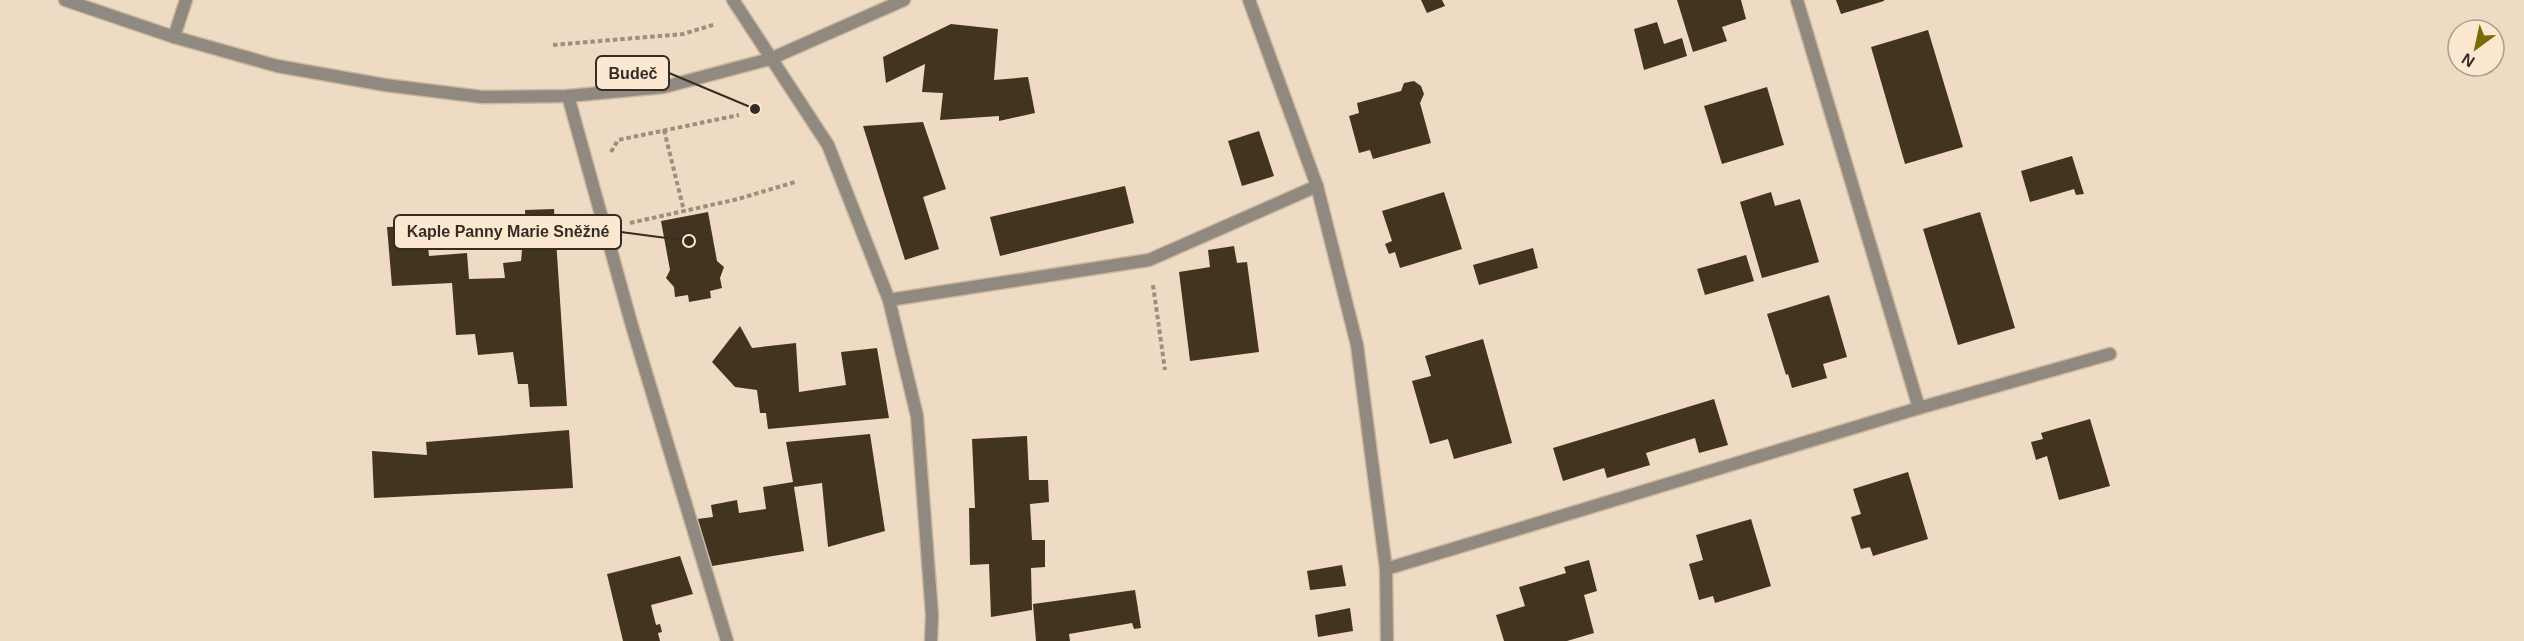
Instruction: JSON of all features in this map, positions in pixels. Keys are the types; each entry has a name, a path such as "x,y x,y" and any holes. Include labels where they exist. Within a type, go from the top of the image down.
{"street":[{"path":"65,0 174,37 277,66 385,85 482,97 568,96 664,87 770,59 904,0"},
{"path":"174,37 186,0"},
{"path":"733,0 828,145 889,300 917,416 932,615 931,641"},
{"path":"1249,0 1317,186 1357,345 1386,569 1387,641"},
{"path":"1797,0 1919,408"},
{"path":"568,96 727,641"},
{"path":"889,300 1149,260 1317,186"},
{"path":"1386,569 1919,408 2110,354"}],"path":[{"path":"553,45 683,34 743,16"},
{"path":"590,174 608,156 618,140 739,115"},
{"path":"664,130 684,211"},
{"path":"605,229 738,199 795,182"},
{"path":"1149,260 1165,370"}],"building":[{"path":"1421,0 1442,0 1445,6 1427,13"},
{"path":"1677,0 1741,0 1746,19 1722,27 1727,41 1693,52"},
{"path":"1836,0 1884,0 1884,1 1841,14"},
{"path":"1657,22 1664,44 1682,38 1687,56 1644,70 1634,29"},
{"path":"951,24 998,29 994,80 1028,77 1035,113 999,121 999,116 940,120 943,93 922,92 925,64 886,83 883,57"},
{"path":"1928,30 1963,147 1905,164 1871,47"},
{"path":"1414,81 1421,86 1424,94 1420,103 1431,143 1373,159 1370,150 1359,153 1349,116 1359,113 1357,103 1401,91 1404,83"},
{"path":"1767,87 1784,145 1722,164 1704,106"},
{"path":"923,122 946,189 923,197 939,249 905,260 863,126"},
{"path":"1259,131 1274,176 1242,186 1228,141"},
{"path":"2072,156 2084,194 2076,195 2074,189 2030,202 2021,171"},
{"path":"1125,186 1134,223 1000,256 990,217"},
{"path":"1444,192 1462,249 1400,268 1395,252 1389,254 1385,244 1392,241 1382,211"},
{"path":"1771,192 1775,206 1800,199 1819,262 1762,278 1740,202"},
{"path":"554,209 567,406 530,407 528,384 518,384 513,352 478,355 475,334 456,335 452,283 392,286 387,227 426,226 429,256 467,253 469,279 505,278 503,263 521,261 523,239 526,239 525,210"},
{"path":"708,212 717,261 724,267 720,278 722,288 710,291 711,298 689,302 688,295 675,297 674,287 666,278 670,270 661,221"},
{"path":"1980,212 2015,328 1958,345 1923,229"},
{"path":"1234,246 1237,263 1247,262 1259,352 1190,361 1179,272 1210,267 1208,250"},
{"path":"1533,248 1538,268 1479,285 1473,265"},
{"path":"1746,255 1754,281 1705,295 1697,269"},
{"path":"1829,295 1847,357 1823,364 1827,378 1792,388 1767,314"},
{"path":"740,326 752,348 796,343 799,392 846,385 841,352 877,348 889,418 768,429 766,413 760,413 757,390 735,387 712,362"},
{"path":"1483,339 1512,443 1454,459 1448,439 1430,444 1412,381 1431,376 1425,356"},
{"path":"1714,399 1728,445 1699,453 1695,438 1646,453 1650,465 1607,478 1604,468 1563,481 1553,448"},
{"path":"2090,419 2110,486 2059,500 2047,456 2036,460 2031,442 2043,439 2041,433"},
{"path":"569,430 573,488 374,498 372,451 427,455 426,442"},
{"path":"870,434 885,531 828,547 822,483 794,487 804,551 712,566 697,519 713,517 711,505 737,500 739,513 766,509 763,487 793,482 786,442"},
{"path":"1027,436 1029,480 1048,480 1049,502 1030,504 1032,540 1045,540 1045,567 1031,568 1032,610 991,617 989,564 970,565 969,508 975,508 972,439"},
{"path":"1908,472 1928,539 1873,556 1870,547 1861,549 1851,517 1861,514 1853,489"},
{"path":"1751,519 1771,586 1715,603 1713,596 1699,600 1689,564 1703,560 1696,535"},
{"path":"680,556 693,594 651,605 656,625 660,624 662,632 658,633 660,641 623,641 607,574"},
{"path":"1589,560 1597,591 1584,595 1594,633 1567,641 1504,641 1496,615 1525,606 1519,587 1566,573 1564,567"},
{"path":"1342,565 1346,586 1310,590 1307,571"},
{"path":"1135,590 1141,628 1134,629 1132,623 1069,634 1070,641 1036,641 1033,604"},
{"path":"1350,608 1353,631 1318,637 1315,615"}],"place":[{"name":"Budeč","path":"755,109"},
{"name":"Kaple Panny Marie Sněžné","path":"689,241"}]}
